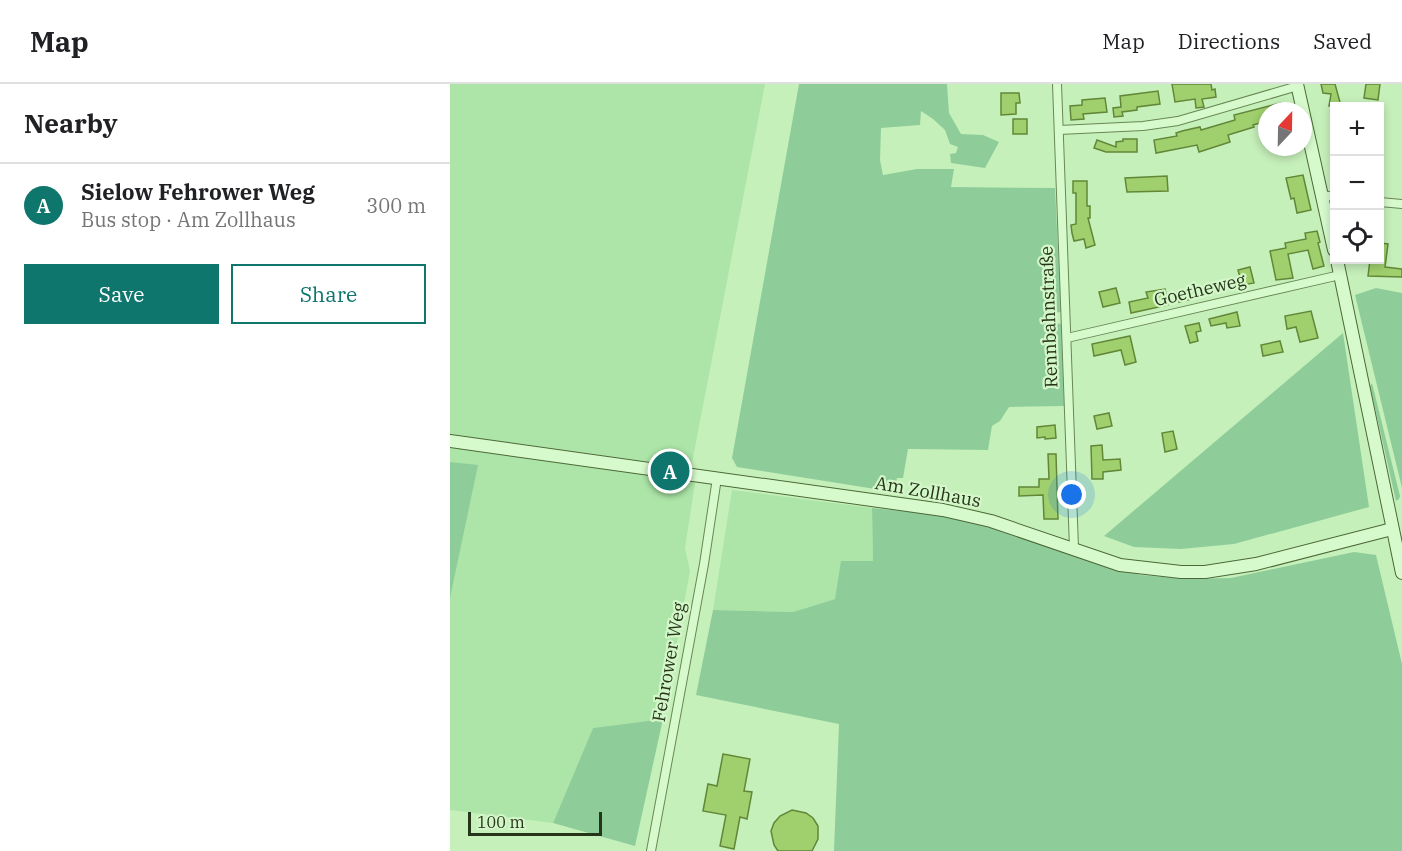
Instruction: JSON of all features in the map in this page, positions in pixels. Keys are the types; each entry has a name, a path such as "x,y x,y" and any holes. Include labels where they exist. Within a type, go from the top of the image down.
{"street":[{"name":"Rennbahnstraße","path":"1057,84 1074,548"},
{"path":"1059,130 1143,126 1178,121 1297,85 1329,196"},
{"path":"1384,202 1402,204"},
{"path":"1337,264 1402,573"},
{"name":"Goetheweg","path":"1067,338 1340,275"},
{"name":"Am Zollhaus","path":"450,441 943,510 991,521 1120,565 1159,571 1205,572 1256,564 1392,529"},
{"name":"Fehrower Weg","path":"651,851 704,564 717,478"}],"green space":[{"path":"450,84 765,84 691,468 450,434"},
{"path":"799,84 947,84 949,113 961,134 983,135 999,142 985,168 951,163 950,154 956,153 958,147 950,144 945,130 921,111 920,125 881,128 880,160 883,175 917,169 954,169 951,187 1055,188 1061,312 1048,314 1047,321 1061,324 1064,406 1009,407 1000,421 992,426 988,450 908,449 903,478 897,478 894,492 737,467 732,458"},
{"path":"1376,288 1402,293 1402,488 1355,295"},
{"path":"1343,333 1369,507 1234,544 1181,549 1134,547 1104,536"},
{"path":"1372,383 1400,496 1396,501 1370,386"},
{"path":"450,446 689,477 695,483 685,548 690,571 663,719 593,728 553,823 450,810"},
{"path":"450,462 478,465 450,598"},
{"path":"732,490 872,508 873,561 835,599 793,612 713,610"},
{"path":"872,508 950,516 1011,532 1141,575 1186,579 1231,578 1354,552 1376,555 1402,664 1402,851 834,851 839,724 696,695 713,610 793,612 835,599 841,561 873,561"},
{"path":"663,719 635,846 553,823 593,728"}],"building":[{"path":"1172,84 1211,84 1212,90 1215,89 1216,97 1202,99 1204,107 1196,108 1195,99 1175,102"},
{"path":"1321,84 1335,84 1340,102 1330,102 1329,106 1331,94 1323,93"},
{"path":"1366,84 1380,84 1378,100 1364,98"},
{"path":"1158,91 1160,104 1137,107 1137,110 1122,112 1123,116 1114,117 1113,108 1121,107 1120,96"},
{"path":"1001,93 1019,93 1020,103 1016,103 1016,114 1001,115"},
{"path":"1105,98 1107,112 1083,114 1084,119 1071,120 1070,106 1082,105 1082,100"},
{"path":"1258,109 1258,124 1228,135 1230,142 1199,152 1197,145 1156,153 1154,140 1177,136 1176,133 1182,131 1200,127 1201,130 1235,120 1234,115"},
{"path":"1013,119 1027,119 1027,134 1013,134"},
{"path":"1123,139 1137,139 1137,152 1106,152 1094,148 1097,140 1116,147 1116,142 1123,141"},
{"path":"1303,175 1311,210 1297,213 1286,178"},
{"path":"1167,176 1168,191 1127,192 1125,178"},
{"path":"1073,181 1087,181 1087,206 1090,206 1090,218 1088,218 1095,245 1086,248 1084,239 1074,241 1072,233 1071,225 1076,224 1076,193 1073,193"},
{"path":"1317,231 1324,266 1313,269 1308,250 1288,254 1293,278 1276,280 1270,251 1286,248 1285,243 1306,239 1305,233"},
{"path":"1384,244 1388,244 1385,267 1402,269 1402,277 1368,276 1370,264 1384,264"},
{"path":"1250,267 1254,283 1242,285 1238,270"},
{"path":"1116,288 1120,303 1103,307 1099,292"},
{"path":"1198,288 1200,297 1179,302 1176,293"},
{"path":"1165,289 1168,305 1131,313 1129,302 1148,298 1146,292"},
{"path":"1311,311 1318,338 1300,342 1296,327 1287,329 1285,316"},
{"path":"1237,312 1240,326 1227,328 1226,323 1211,326 1209,319"},
{"path":"1199,323 1201,331 1196,332 1198,341 1190,343 1185,326"},
{"path":"1130,336 1136,362 1125,365 1121,350 1094,356 1092,344"},
{"path":"1280,341 1283,352 1263,356 1261,345"},
{"path":"1109,413 1112,426 1097,429 1094,416"},
{"path":"1055,425 1056,438 1037,438 1037,427"},
{"path":"1173,431 1177,449 1165,452 1162,433"},
{"path":"1102,445 1103,460 1120,459 1121,470 1103,472 1103,479 1092,479 1091,446"},
{"path":"1048,454 1056,454 1058,519 1044,519 1043,495 1019,496 1019,487 1039,487 1039,479 1049,479"},
{"path":"723,754 750,759 744,791 752,792 747,819 740,817 734,849 720,846 726,815 703,811 708,784 717,786"},
{"path":"792,810 806,813 818,826 818,839 812,851 778,851 774,845 771,831 774,823 780,816"}],"place":[{"name":"Sielow Fehrower Weg","path":"670,471"}]}
